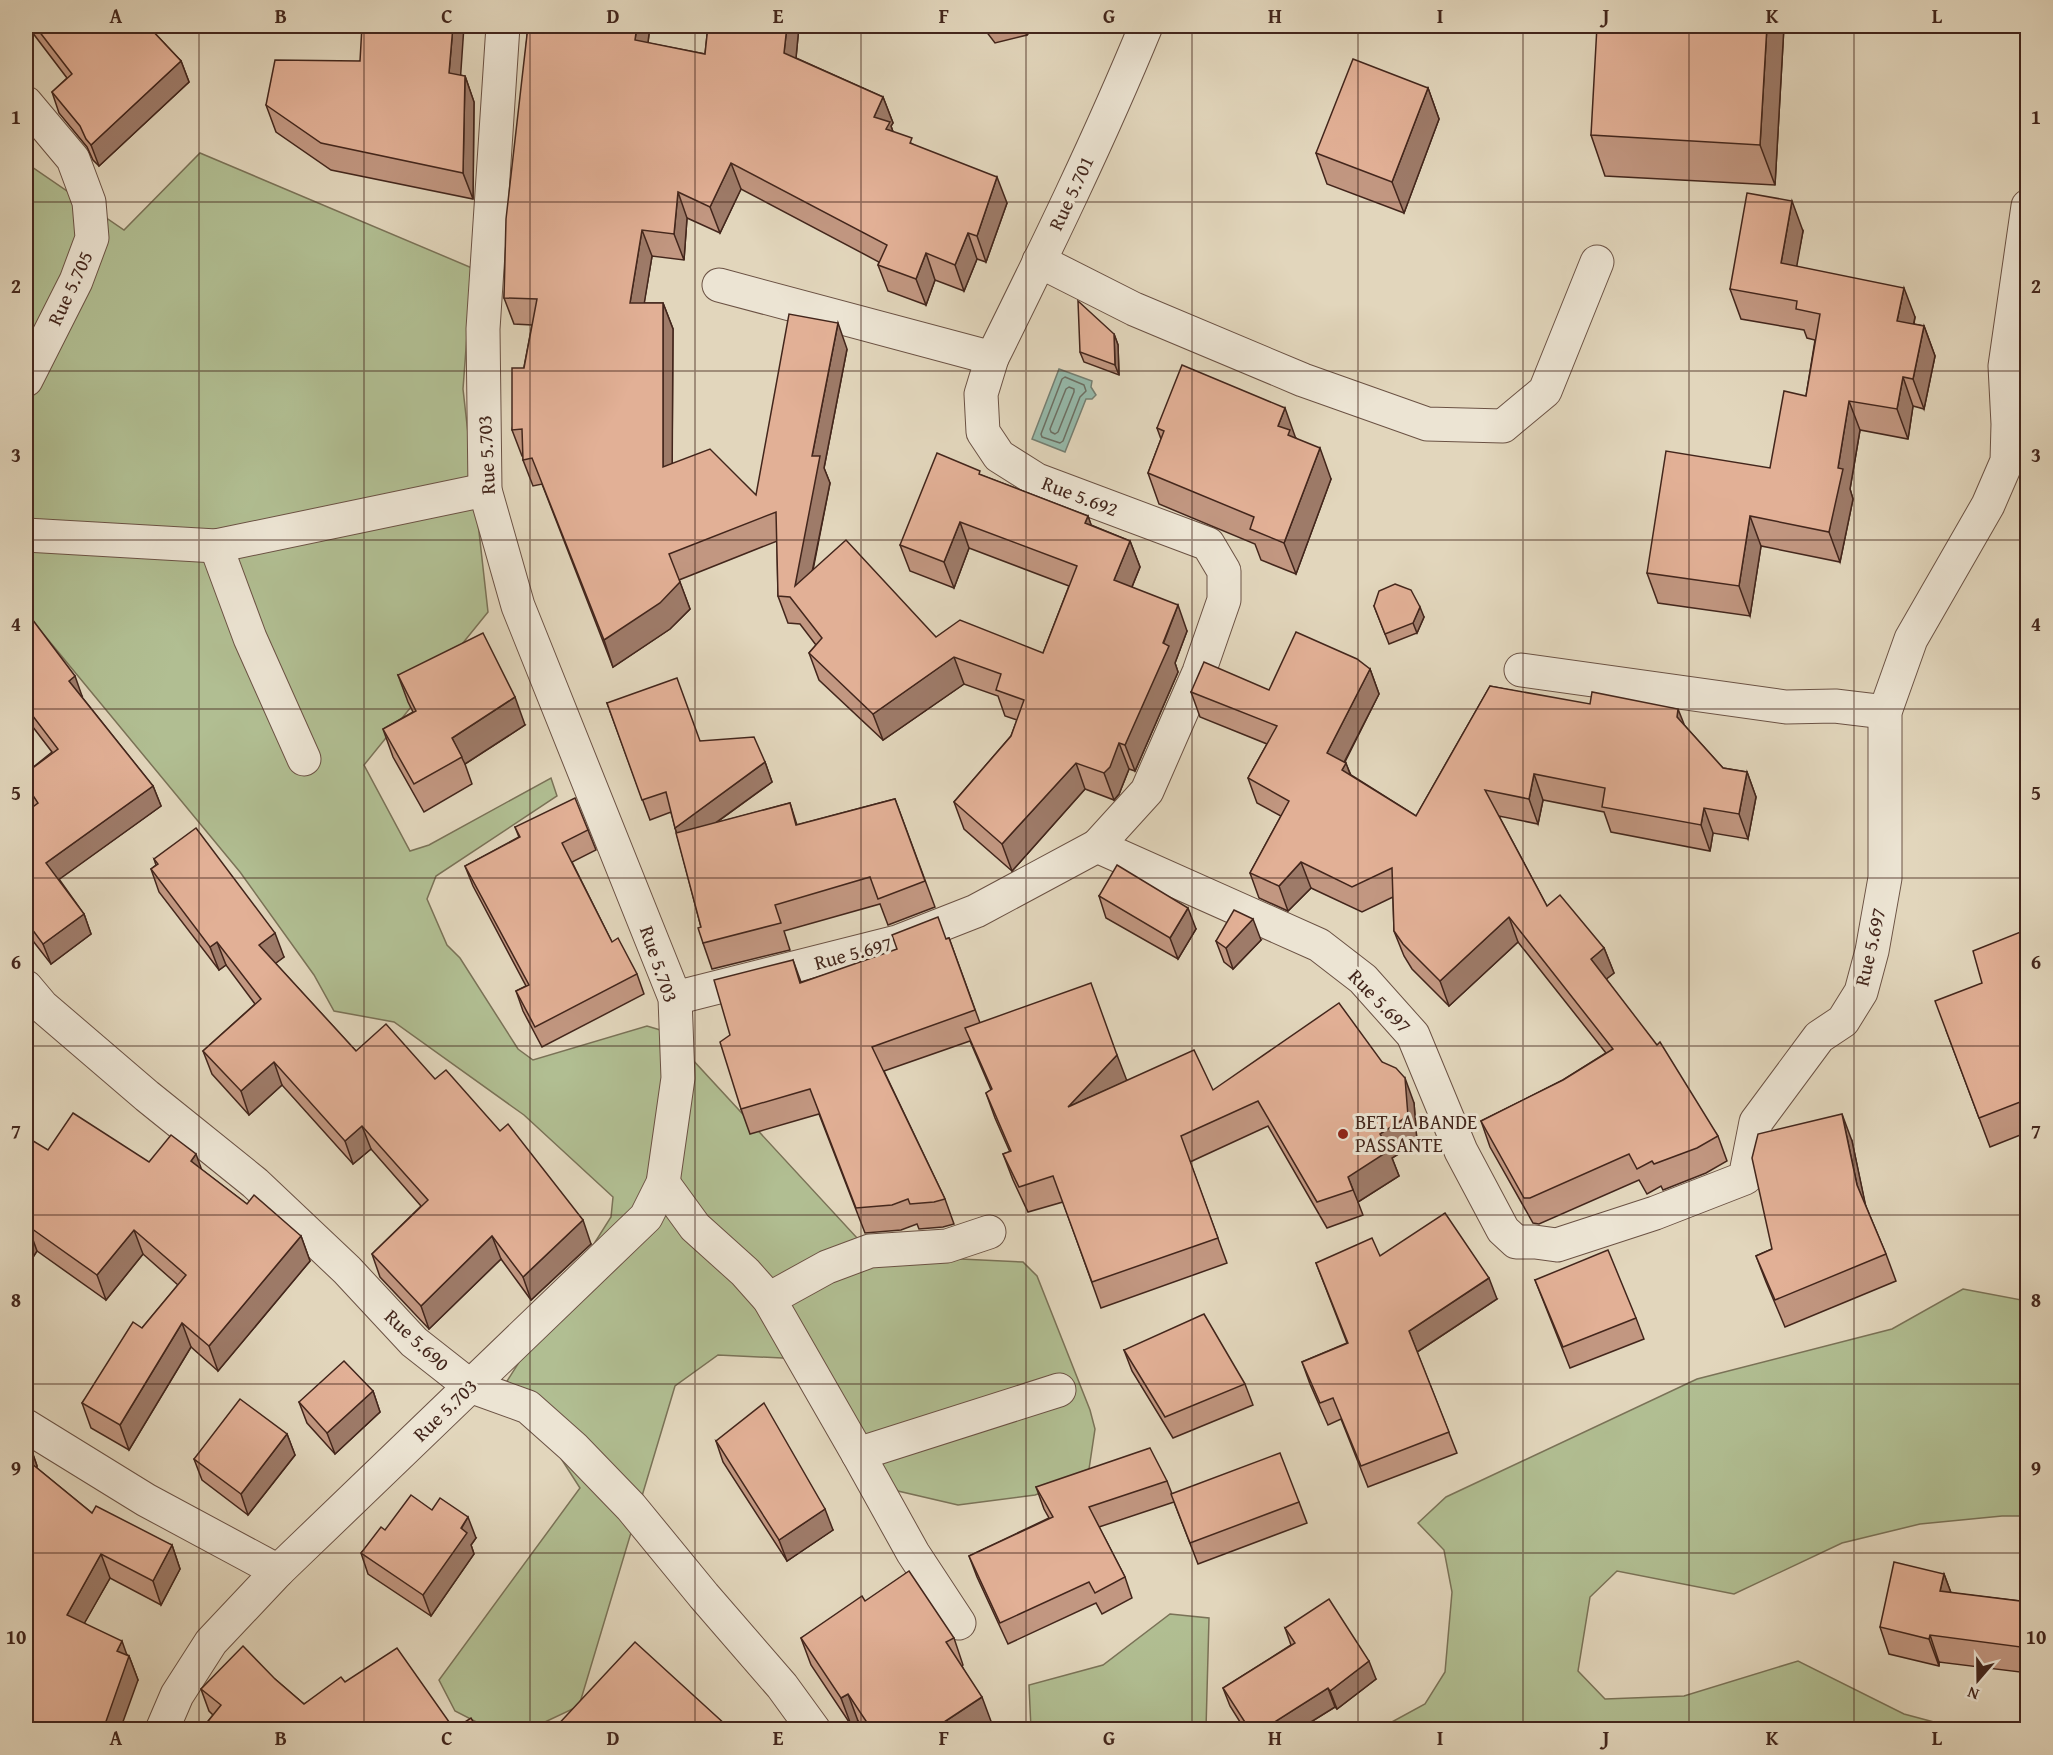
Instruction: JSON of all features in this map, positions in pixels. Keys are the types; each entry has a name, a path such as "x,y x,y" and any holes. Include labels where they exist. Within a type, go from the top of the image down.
{"street":[{"name":"Rue 5.703","path":"162,1730 177,1695 211,1642 278,1571 646,1217 663,1183 678,1078 675,998 518,606 485,490 483,329 503,26"},
{"name":"Rue 5.701","path":"992,358 1127,72 1146,26"},
{"name":"Rue 5.705","path":"26,103 74,159 89,202 92,238 76,281 26,380"},
{"name":"Rue 5.697","path":"675,998 897,942 976,911 1097,846 1319,945 1363,979 1413,1035 1461,1151 1503,1230 1516,1242 1557,1245 1654,1213 1745,1178 1756,1122 1819,1037 1843,1021 1861,992 1872,951 1885,878 1885,712 1911,639 1988,505 2017,467 2008,424 2005,366 2028,206"},
{"path":"1039,261 1134,309 1313,384 1427,424 1503,426 1545,391 1597,262"},
{"path":"719,285 992,358"},
{"name":"Rue 5.692","path":"992,358 981,394 983,432 999,456 1037,480 1208,544 1224,571 1224,600 1199,672 1147,791 1097,846"},
{"path":"26,535 216,546 485,490"},
{"path":"216,546 250,638 304,759"},
{"path":"1521,670 1786,707 1835,706 1885,712"},
{"name":"Rue 5.690","path":"26,987 42,1006 147,1096 255,1183 347,1270 414,1342 470,1386 528,1407 573,1447 631,1507 782,1686 814,1730"},
{"path":"663,1183 695,1227 745,1272 769,1299 913,1553 959,1623"},
{"path":"769,1299 827,1267 870,1251 947,1246 989,1232"},
{"path":"858,1454 1059,1390"},
{"path":"26,1426 146,1500 278,1571"}],"shaded area":[{"path":"200,153 472,268 463,389 488,612 364,765 410,851 429,845 551,778 557,796 436,876 427,899 447,945 460,958 518,1049 533,1060 647,1026 667,1032 869,1251 877,1255 1023,1262 1037,1276 1090,1410 1095,1429 1089,1469 1073,1482 1035,1495 958,1505 898,1491 803,1359 718,1355 675,1386 579,1706 528,1730 490,1729 455,1711 439,1680 580,1488 528,1407 502,1389 611,1217 613,1197 524,1115 394,1022 334,1011 314,975 240,872 26,613 26,163 124,230"},
{"path":"1963,1289 2027,1301 2027,1516 2002,1516 1920,1524 1842,1543 1734,1594 1617,1571 1590,1597 1578,1671 1605,1699 1684,1696 1798,1661 1904,1714 1960,1729 1379,1729 1425,1704 1445,1672 1452,1592 1444,1550 1418,1523 1446,1497 1697,1379 1892,1329"},
{"path":"1170,1614 1209,1618 1206,1729 1031,1729 1029,1685 1103,1665"}],"water":[{"path":"1059,369 1092,381 1091,387 1096,395 1092,399 1086,399 1065,452 1032,439"}],"building":[{"path":"35,26 148,26 181,61 91,145 80,126 52,92 72,74"},
{"path":"362,26 453,26 449,73 465,76 463,173 321,143 266,105 275,60 360,61"},
{"path":"528,26 637,26 635,40 705,54 708,26 787,26 784,53 883,97 874,117 890,122 886,129 912,138 910,143 997,177 977,236 968,233 955,265 926,253 916,279 878,265 887,245 731,163 710,207 678,192 674,234 642,230 630,303 663,303 663,467 710,449 756,495 789,314 838,323 812,456 820,456 795,586 846,540 936,637 960,620 1043,653 1077,566 960,522 944,562 900,545 937,453 980,471 979,474 1088,516 1085,523 1130,541 1114,580 1178,605 1163,643 1169,646 1125,745 1119,743 1110,767 1104,773 1076,763 1002,844 954,802 1011,736 1024,700 996,690 1001,674 954,657 873,714 809,653 822,638 790,597 778,596 776,512 669,554 680,582 660,603 604,640 532,458 523,460 522,429 512,430 512,368 524,368 537,299 504,298 506,219"},
{"path":"1597,26 1767,26 1760,145 1591,135"},
{"path":"1353,59 1428,88 1392,182 1316,153"},
{"path":"1747,193 1792,201 1781,263 1904,288 1897,321 1924,326 1913,379 1903,377 1897,409 1849,401 1838,468 1843,469 1829,532 1750,516 1739,586 1647,573 1666,451 1770,468 1784,391 1806,396 1820,314 1796,309 1797,301 1730,289"},
{"path":"1078,301 1114,334 1115,365 1080,352"},
{"path":"1182,365 1285,408 1278,426 1290,430 1288,435 1320,448 1284,543 1250,529 1254,517 1148,473 1164,431 1157,428"},
{"path":"1395,584 1411,590 1420,607 1413,623 1385,634 1374,606 1379,591"},
{"path":"26,611 75,676 69,681 153,786 46,863 84,914 43,944 26,921 26,812 38,803 26,785 26,773 58,749 26,707"},
{"path":"1296,632 1357,659 1370,669 1327,753 1346,763 1342,770 1416,816 1490,686 1590,704 1592,692 1678,709 1677,717 1723,768 1747,772 1739,814 1704,808 1701,825 1602,807 1605,788 1534,774 1529,799 1485,790 1547,906 1560,895 1604,948 1591,959 1657,1045 1660,1042 1718,1136 1697,1148 1654,1164 1652,1161 1637,1169 1629,1154 1530,1198 1524,1198 1481,1121 1563,1080 1613,1049 1509,917 1440,981 1403,944 1394,931 1392,868 1352,887 1301,862 1279,886 1250,873 1289,801 1248,778 1277,726 1191,692 1204,662 1269,690"},
{"path":"483,633 515,697 452,738 462,757 414,784 383,729 416,711 398,675"},
{"path":"677,678 700,741 754,737 765,762 675,828 666,792 642,800 607,703"},
{"path":"575,798 588,830 562,843 612,942 618,938 637,974 535,1027 516,991 529,985 465,866 520,837 515,827"},
{"path":"895,799 925,881 878,899 870,877 775,905 781,923 703,943 698,928 701,927 676,833 790,803 796,825"},
{"path":"196,828 275,933 259,945 356,1051 386,1024 435,1079 446,1070 500,1131 508,1124 583,1220 523,1277 492,1236 421,1306 372,1254 428,1200 362,1126 345,1141 274,1062 241,1091 203,1051 261,999 217,942 210,947 151,869 158,864 154,859"},
{"path":"1117,865 1188,908 1170,938 1099,896"},
{"path":"1234,910 1253,919 1226,948 1216,941"},
{"path":"938,917 946,939 949,938 975,1010 872,1047 945,1199 910,1204 908,1199 892,1205 856,1208 810,1089 741,1109 720,1042 730,1035 714,980 793,960 800,983 897,949 892,935"},
{"path":"2028,929 2028,1099 1979,1118 1935,1001 1982,983 1973,951"},
{"path":"1091,983 1117,1055 1068,1107 1194,1050 1213,1090 1339,1003 1382,1062 1396,1068 1405,1078 1408,1116 1380,1134 1390,1150 1348,1177 1353,1190 1317,1202 1258,1101 1181,1136 1218,1238 1092,1282 1053,1176 1019,1187 1003,1154 1011,1151 986,1093 992,1089 965,1028"},
{"path":"73,1113 149,1162 171,1135 196,1154 191,1161 247,1204 254,1195 301,1236 209,1346 182,1323 120,1425 82,1403 133,1322 142,1328 186,1275 134,1230 97,1275 28,1226 26,1230 26,1145 30,1139 48,1150"},
{"path":"1842,1114 1857,1185 1886,1254 1775,1300 1756,1256 1772,1249 1752,1158 1758,1134"},
{"path":"1445,1213 1489,1278 1409,1331 1449,1432 1361,1466 1333,1398 1320,1403 1302,1362 1348,1343 1316,1263 1372,1238 1380,1256"},
{"path":"1608,1250 1636,1318 1563,1347 1535,1280"},
{"path":"1204,1314 1245,1384 1165,1417 1124,1350"},
{"path":"344,1361 373,1391 327,1433 299,1402"},
{"path":"240,1399 287,1434 241,1494 194,1459"},
{"path":"764,1403 825,1509 779,1540 716,1441"},
{"path":"1150,1448 1167,1481 1089,1507 1125,1577 1095,1593 1089,1582 1000,1623 969,1556 1053,1517 1036,1487"},
{"path":"1280,1453 1299,1502 1190,1543 1171,1494"},
{"path":"26,1459 92,1513 96,1506 172,1545 153,1581 101,1554 67,1615 122,1641 117,1651 129,1656 103,1730 26,1730"},
{"path":"411,1495 432,1510 440,1498 468,1517 461,1528 467,1533 423,1595 361,1553 381,1527 385,1530"},
{"path":"1894,1562 1944,1574 1940,1591 2028,1602 2028,1648 1930,1635 1929,1639 1880,1627"},
{"path":"909,1571 954,1638 946,1642 982,1697 932,1730 872,1730 848,1694 841,1698 801,1638 862,1596 865,1601"},
{"path":"1329,1599 1369,1661 1330,1691 1328,1688 1262,1730 1250,1730 1223,1688 1295,1643 1285,1628"},
{"path":"635,1642 727,1726 723,1730 553,1730"},
{"path":"243,1646 275,1679 304,1704 341,1677 345,1682 397,1648 454,1729 471,1718 478,1730 201,1730 221,1705 201,1689"}],"place":[{"name":"BET LA BANDE PASSANTE","path":"1343,1134"}]}
